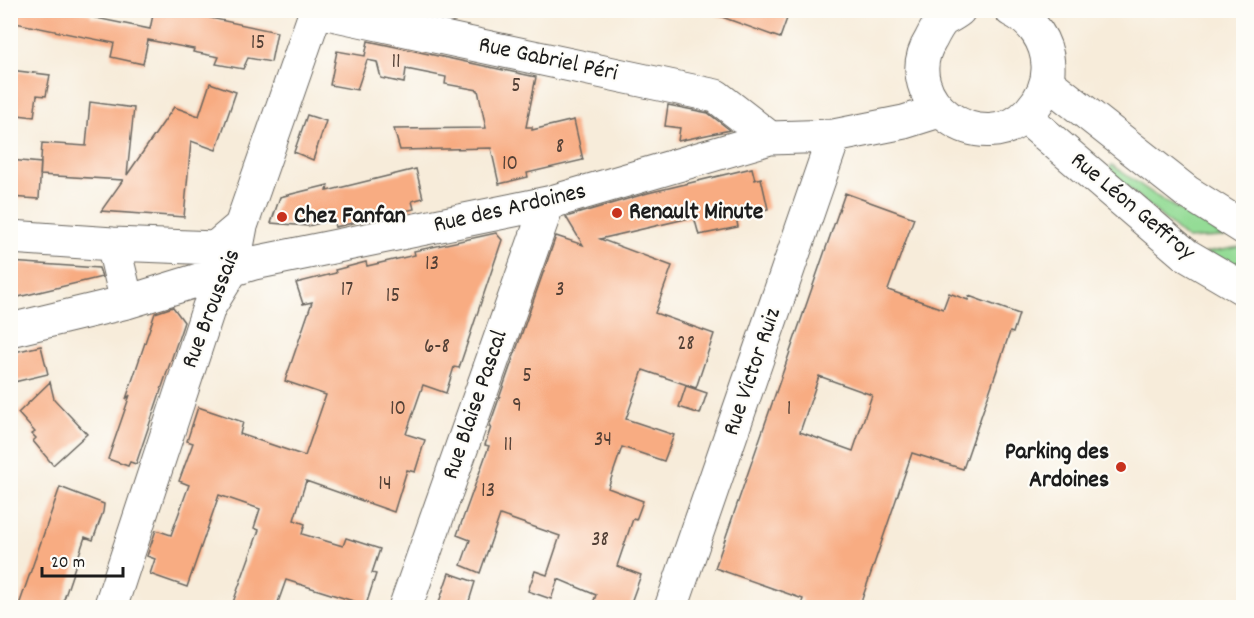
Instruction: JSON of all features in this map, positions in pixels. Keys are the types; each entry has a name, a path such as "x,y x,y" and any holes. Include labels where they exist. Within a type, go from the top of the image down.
{"street":[{"path":"947,14 924,49 922,73 927,93 939,111 958,125 979,130 992,130 1025,117 1037,103 1047,82 1048,63 1041,37 1022,16 1011,10"},
{"name":"Rue Gabriel Péri","path":"315,11 716,96 770,138"},
{"name":"Rue Broussais","path":"110,608 209,307 233,268 241,226 315,11"},
{"name":"Rue Léon Geffroy","path":"1047,82 1187,192 1244,228"},
{"name":"Rue des Ardoines","path":"10,330 127,302 233,268 548,203 770,138 834,136 904,122 939,111"},
{"name":"Rue Léon Geffroy","path":"1025,117 1186,255 1244,289"},
{"name":"Rue Victor Ruiz","path":"670,608 834,136"},
{"name":"Rue Blaise Pascal","path":"405,608 548,203"},
{"path":"10,237 215,248 241,226"},
{"path":"113,244 127,302"}],"green space":[{"path":"1112,165 1161,199 1224,237 1187,239 1108,170"},
{"path":"1239,247 1243,249 1243,275 1206,253"}],"building":[{"path":"10,10 74,10 91,14 91,17 150,29 154,10 211,10 210,18 277,32 271,62 248,58 243,69 216,64 219,57 193,52 194,49 148,40 143,64 111,57 114,43 10,22"},
{"path":"712,10 790,10 780,38 711,13"},
{"path":"368,41 536,77 526,127 532,127 532,130 574,120 583,160 527,173 528,177 499,184 491,148 400,150 394,129 486,128 478,90 445,84 446,77 406,69 404,83 381,78 377,62 367,60 357,90 330,85 337,51 365,56"},
{"path":"10,70 50,75 46,96 37,95 34,117 10,114"},
{"path":"210,83 236,92 216,150 191,141 184,217 101,211 123,180 40,175 42,143 86,146 90,102 134,108 127,175 174,107 199,116"},
{"path":"668,105 708,113 730,130 678,141 680,128 665,126"},
{"path":"307,115 326,121 313,160 294,152"},
{"path":"10,160 41,163 39,199 10,197"},
{"path":"752,168 755,180 761,178 768,209 736,217 738,227 699,235 694,217 600,239 672,266 655,313 714,334 696,388 643,370 626,419 674,435 664,461 622,447 608,488 643,501 636,520 633,519 617,566 641,575 629,608 607,608 593,603 596,595 558,579 551,599 528,591 535,571 547,575 560,536 500,515 480,573 461,565 470,540 457,535 489,446 485,445 491,427 489,427 556,236 583,245 566,217 648,193"},
{"path":"416,169 423,198 412,201 414,209 335,227 333,220 308,226 271,223 280,197 328,185 327,191"},
{"path":"845,193 914,218 888,290 943,309 949,293 968,300 969,296 1019,314 1013,333 1010,332 963,469 912,453 859,608 800,608 803,599 715,568","holes":["819,376 872,395 853,451 800,432"]},
{"path":"496,233 502,240 459,368 454,367 446,393 423,385 406,434 425,440 415,472 407,470 394,512 306,481 294,520 305,524 302,534 343,546 346,538 380,549 372,573 376,574 366,605 286,580 276,608 231,608 259,530 254,528 260,509 219,495 187,587 150,574 155,559 147,556 156,530 171,535 189,485 179,481 193,443 187,441 198,407 243,422 240,434 305,456 326,395 285,381 312,302 303,304 296,283 336,273 335,270 366,262 367,266 415,255 414,251"},
{"path":"10,262 99,268 102,277 10,299"},
{"path":"173,307 184,322 136,464 130,462 128,466 108,459 155,313"},
{"path":"41,346 48,374 10,383 10,353"},
{"path":"50,382 54,399 87,434 53,465 33,441 36,438 32,434 35,432 18,413"},
{"path":"686,386 707,393 700,414 679,407"},
{"path":"60,487 104,504 103,512 93,540 85,537 61,608 18,608"},
{"path":"449,573 475,582 467,608 437,608"}],"place":[{"name":"Renault Minute","path":"617,213"},
{"name":"Chez Fanfan","path":"282,217"},
{"name":"Parking des Ardoines","path":"1121,467"}]}
